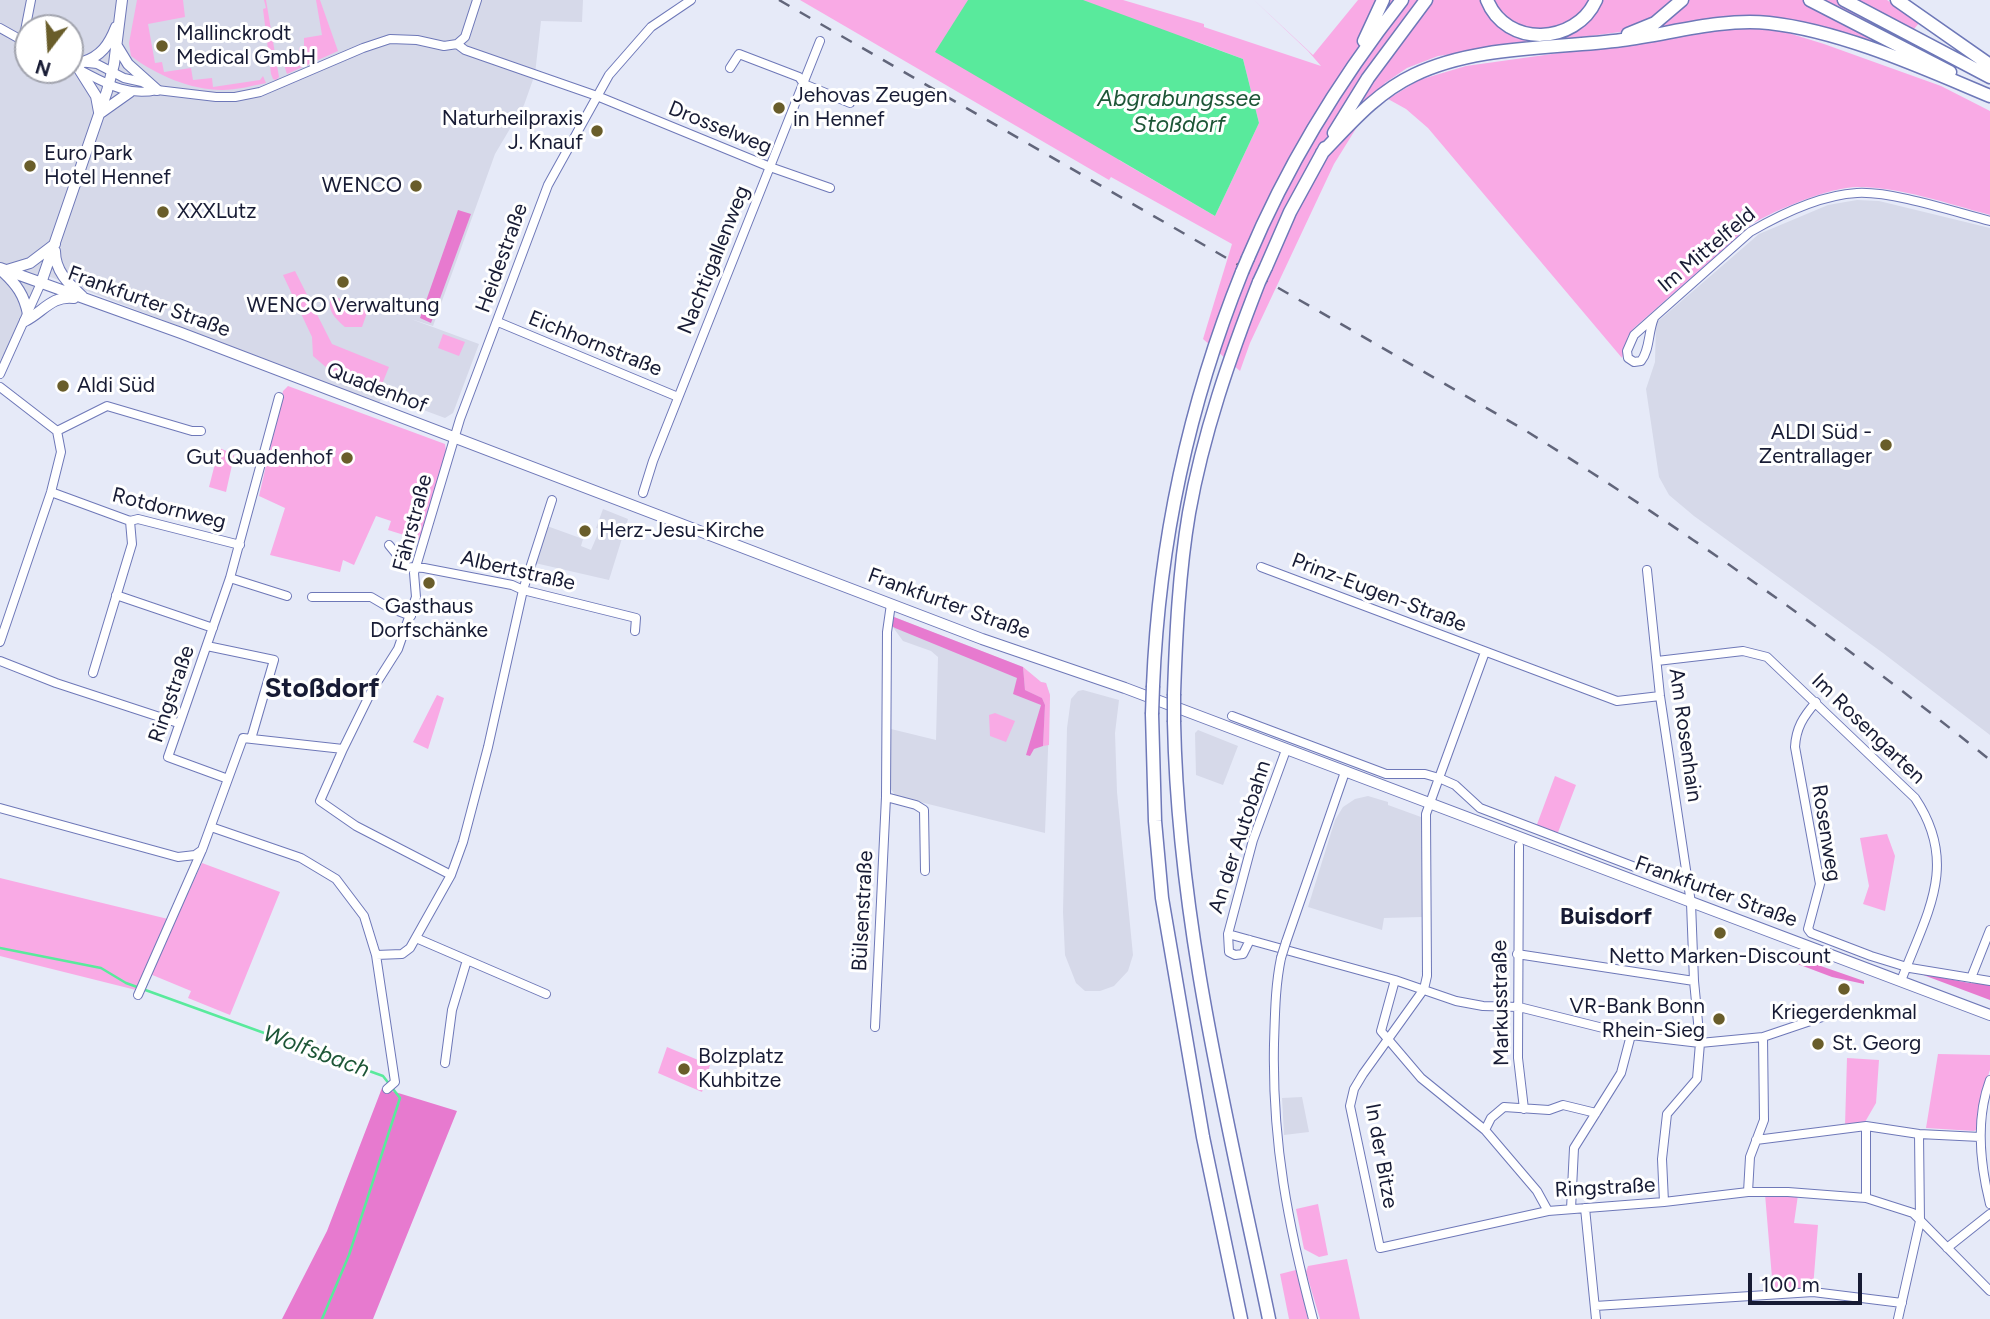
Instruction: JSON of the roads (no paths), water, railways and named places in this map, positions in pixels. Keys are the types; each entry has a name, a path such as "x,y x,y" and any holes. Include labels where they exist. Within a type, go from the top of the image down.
{"highway":[{"path":"1351,67 1383,0"},
{"path":"1241,1319 1203,1137 1162,898 1155,821 1152,715 1161,580 1179,471 1208,366 1242,272 1290,170 1339,86 1402,0"},
{"path":"1269,1319 1217,1066 1188,897 1179,820 1174,722 1180,583 1189,513 1206,439 1226,372 1259,282 1290,212 1355,97 1426,0"},
{"path":"1487,0 1497,16 1508,26 1523,32 1551,35 1578,23 1588,14 1596,0"},
{"path":"1601,43 1655,23 1682,0"},
{"path":"1810,0 1927,59 1990,95"},
{"path":"1844,0 1990,77"},
{"path":"1897,0 1990,65"},
{"path":"1322,153 1367,106 1386,91 1423,71 1463,58 1601,43 1732,23 1770,23 1830,36 1902,60 1990,95"}],"main road":[{"path":"41,283 110,78 122,0"},
{"path":"84,61 93,58 109,44 121,14"},
{"path":"117,46 128,64 157,90"},
{"path":"84,78 96,96 99,115"},
{"path":"99,115 130,92"},
{"path":"55,243 30,262 2,269 24,297 27,317 39,314 55,299 66,297 85,300"},
{"path":"55,243 55,260 62,276 85,300"},
{"name":"Frankfurter Straße","path":"2,269 285,373"},
{"name":"Quadenhof","path":"285,373 455,438"},
{"name":"Frankfurter Straße","path":"455,438 982,639 1125,688 1990,1015"}],"street":[{"path":"84,68 110,78 130,92 157,90 234,97 260,92 390,39 418,40 444,46 457,44 465,37 477,0"},
{"name":"Heidestraße","path":"455,438 548,185 609,75 651,27 691,0"},
{"name":"Nachtigallenweg","path":"643,493 678,397 820,41"},
{"path":"457,44 465,50 597,96"},
{"path":"730,68 739,54 799,77 804,84 850,103"},
{"path":"110,78 142,82 157,90"},
{"name":"Drosselweg","path":"597,96 770,167 830,188"},
{"name":"Im Mittelfeld","path":"1654,318 1648,332 1647,354 1641,361 1634,362 1628,358 1627,351 1633,335 1750,232 1771,220 1825,200 1857,193 1883,195 1990,221"},
{"path":"0,374 41,283"},
{"name":"Eichhornstraße","path":"498,322 678,397"},
{"path":"0,387 57,431 61,452 51,492 0,642"},
{"name":"Ringstraße","path":"228,779 168,757 230,578 279,397"},
{"path":"57,431 107,405 192,431 201,431"},
{"name":"Fährstraße","path":"451,875 356,826 320,801 372,691 398,649 411,616 416,597 415,568 455,438"},
{"name":"Rotdornweg","path":"51,492 130,522 138,519 240,545"},
{"path":"376,955 402,954 416,938 451,875 470,818 488,747 523,590 552,500"},
{"path":"93,673 132,544 130,522"},
{"path":"389,545 404,565 415,568"},
{"name":"Prinz-Eugen-Straße","path":"1261,567 1617,701 1660,696"},
{"name":"Albertstraße","path":"415,568 512,585 636,618 635,631"},
{"name":"Am Rosenhain","path":"1647,570 1660,696 1691,904 1693,981 1700,1042 1697,1079 1667,1114 1662,1159 1664,1202"},
{"path":"230,578 287,596"},
{"path":"116,595 213,628"},
{"path":"312,597 372,597 411,616"},
{"name":"Bülsenstraße","path":"875,1027 886,797 887,632 891,604"},
{"path":"207,646 274,660 251,739"},
{"name":"Im Rosengarten","path":"1657,661 1743,651 1756,653 1774,663 1915,798 1926,814 1935,836 1938,869 1936,886 1901,981"},
{"name":"Prinz-Eugen-Straße","path":"1439,778 1485,652"},
{"path":"0,661 56,683 178,723"},
{"name":"Rosenweg","path":"1816,702 1800,722 1795,747 1819,884 1808,929 1811,933 1871,956 1907,966 1990,981"},
{"name":"Frankfurter Straße","path":"1232,716 1386,774 1425,774 1439,778 1455,785 1480,808 1634,867"},
{"path":"138,995 202,850 243,738 343,750"},
{"name":"An der Autobahn","path":"1228,934 1244,867 1286,750"},
{"path":"1313,1319 1291,1227 1276,1138 1273,1072 1276,986 1286,942 1345,772"},
{"path":"1395,980 1381,1031 1389,1039 1424,989 1427,976 1426,814 1439,778"},
{"path":"886,797 916,805 924,810 925,871"},
{"path":"0,808 178,857 195,855 202,850"},
{"path":"211,827 301,858 336,878 364,916 376,955 395,1082 387,1088"},
{"name":"Markusstraße","path":"1519,846 1518,1058 1524,1109"},
{"path":"1971,978 1990,930"},
{"path":"1250,940 1243,954 1235,955 1229,952 1228,934 1250,940 1395,980 1456,1001 1483,1006 1519,1007 1631,1035 1700,1042 1763,1037 1840,1011"},
{"path":"416,938 547,994"},
{"path":"1517,954 1693,981"},
{"path":"444,1063 452,1010 467,960"},
{"path":"1572,1209 1574,1148 1621,1073 1631,1035"},
{"path":"1748,1192 1750,1157 1764,1120 1763,1037"},
{"name":"Ringstraße","path":"1389,1039 1421,1078 1485,1130 1537,1191 1548,1211 1748,1192 1866,1198 1913,1213 1990,1291"},
{"name":"In der Bitze","path":"1389,1039 1354,1089 1350,1105 1380,1248 1548,1211"},
{"path":"1990,1080 1984,1097 1980,1137 1982,1174 1990,1204"},
{"path":"1485,1130 1491,1118 1504,1107 1549,1110 1563,1105 1596,1112"},
{"path":"1756,1140 1866,1126 1919,1134 1980,1137"},
{"path":"1866,1126 1866,1198"},
{"path":"1898,1319 1920,1221 1919,1134"},
{"path":"1585,1208 1596,1319"},
{"path":"1947,1248 1990,1214"},
{"path":"1595,1306 1813,1292 1902,1303"}],"water":[{"name":"Abgrabungssee Stoßdorf","path":"968,0 1083,0 1243,59 1259,123 1215,216 935,52"}],"waterway":[{"name":"Wolfsbach","path":"0,948 101,968 126,983 383,1076 400,1098 349,1255 322,1319"}],"railway":[{"path":"779,0 1523,429 1643,506 1761,587 1934,715 1990,760"}],"place":[{"name":"Mallinckrodt Medical GmbH","path":"162,46"},
{"name":"Jehovas Zeugen in Hennef","path":"779,108"},
{"name":"Naturheilpraxis J. Knauf","path":"597,131"},
{"name":"Euro Park Hotel Hennef","path":"30,166"},
{"name":"WENCO","path":"416,186"},
{"name":"XXXLutz","path":"163,212"},
{"name":"WENCO Verwaltung","path":"343,282"},
{"name":"Aldi Süd","path":"63,386"},
{"name":"ALDI Süd - Zentrallager","path":"1886,445"},
{"name":"Gut Quadenhof","path":"347,458"},
{"name":"Herz-Jesu-Kirche","path":"585,531"},
{"name":"Gasthaus Dorfschänke","path":"429,583"},
{"name":"Netto Marken-Discount","path":"1720,933"},
{"name":"Kriegerdenkmal","path":"1844,989"},
{"name":"VR-Bank Bonn Rhein-Sieg","path":"1719,1019"},
{"name":"St. Georg","path":"1818,1044"},
{"name":"Bolzplatz Kuhbitze","path":"684,1069"}],"district":[{"name":"Stoßdorf","path":"322,689"},
{"name":"Buisdorf","path":"1606,917"}]}
